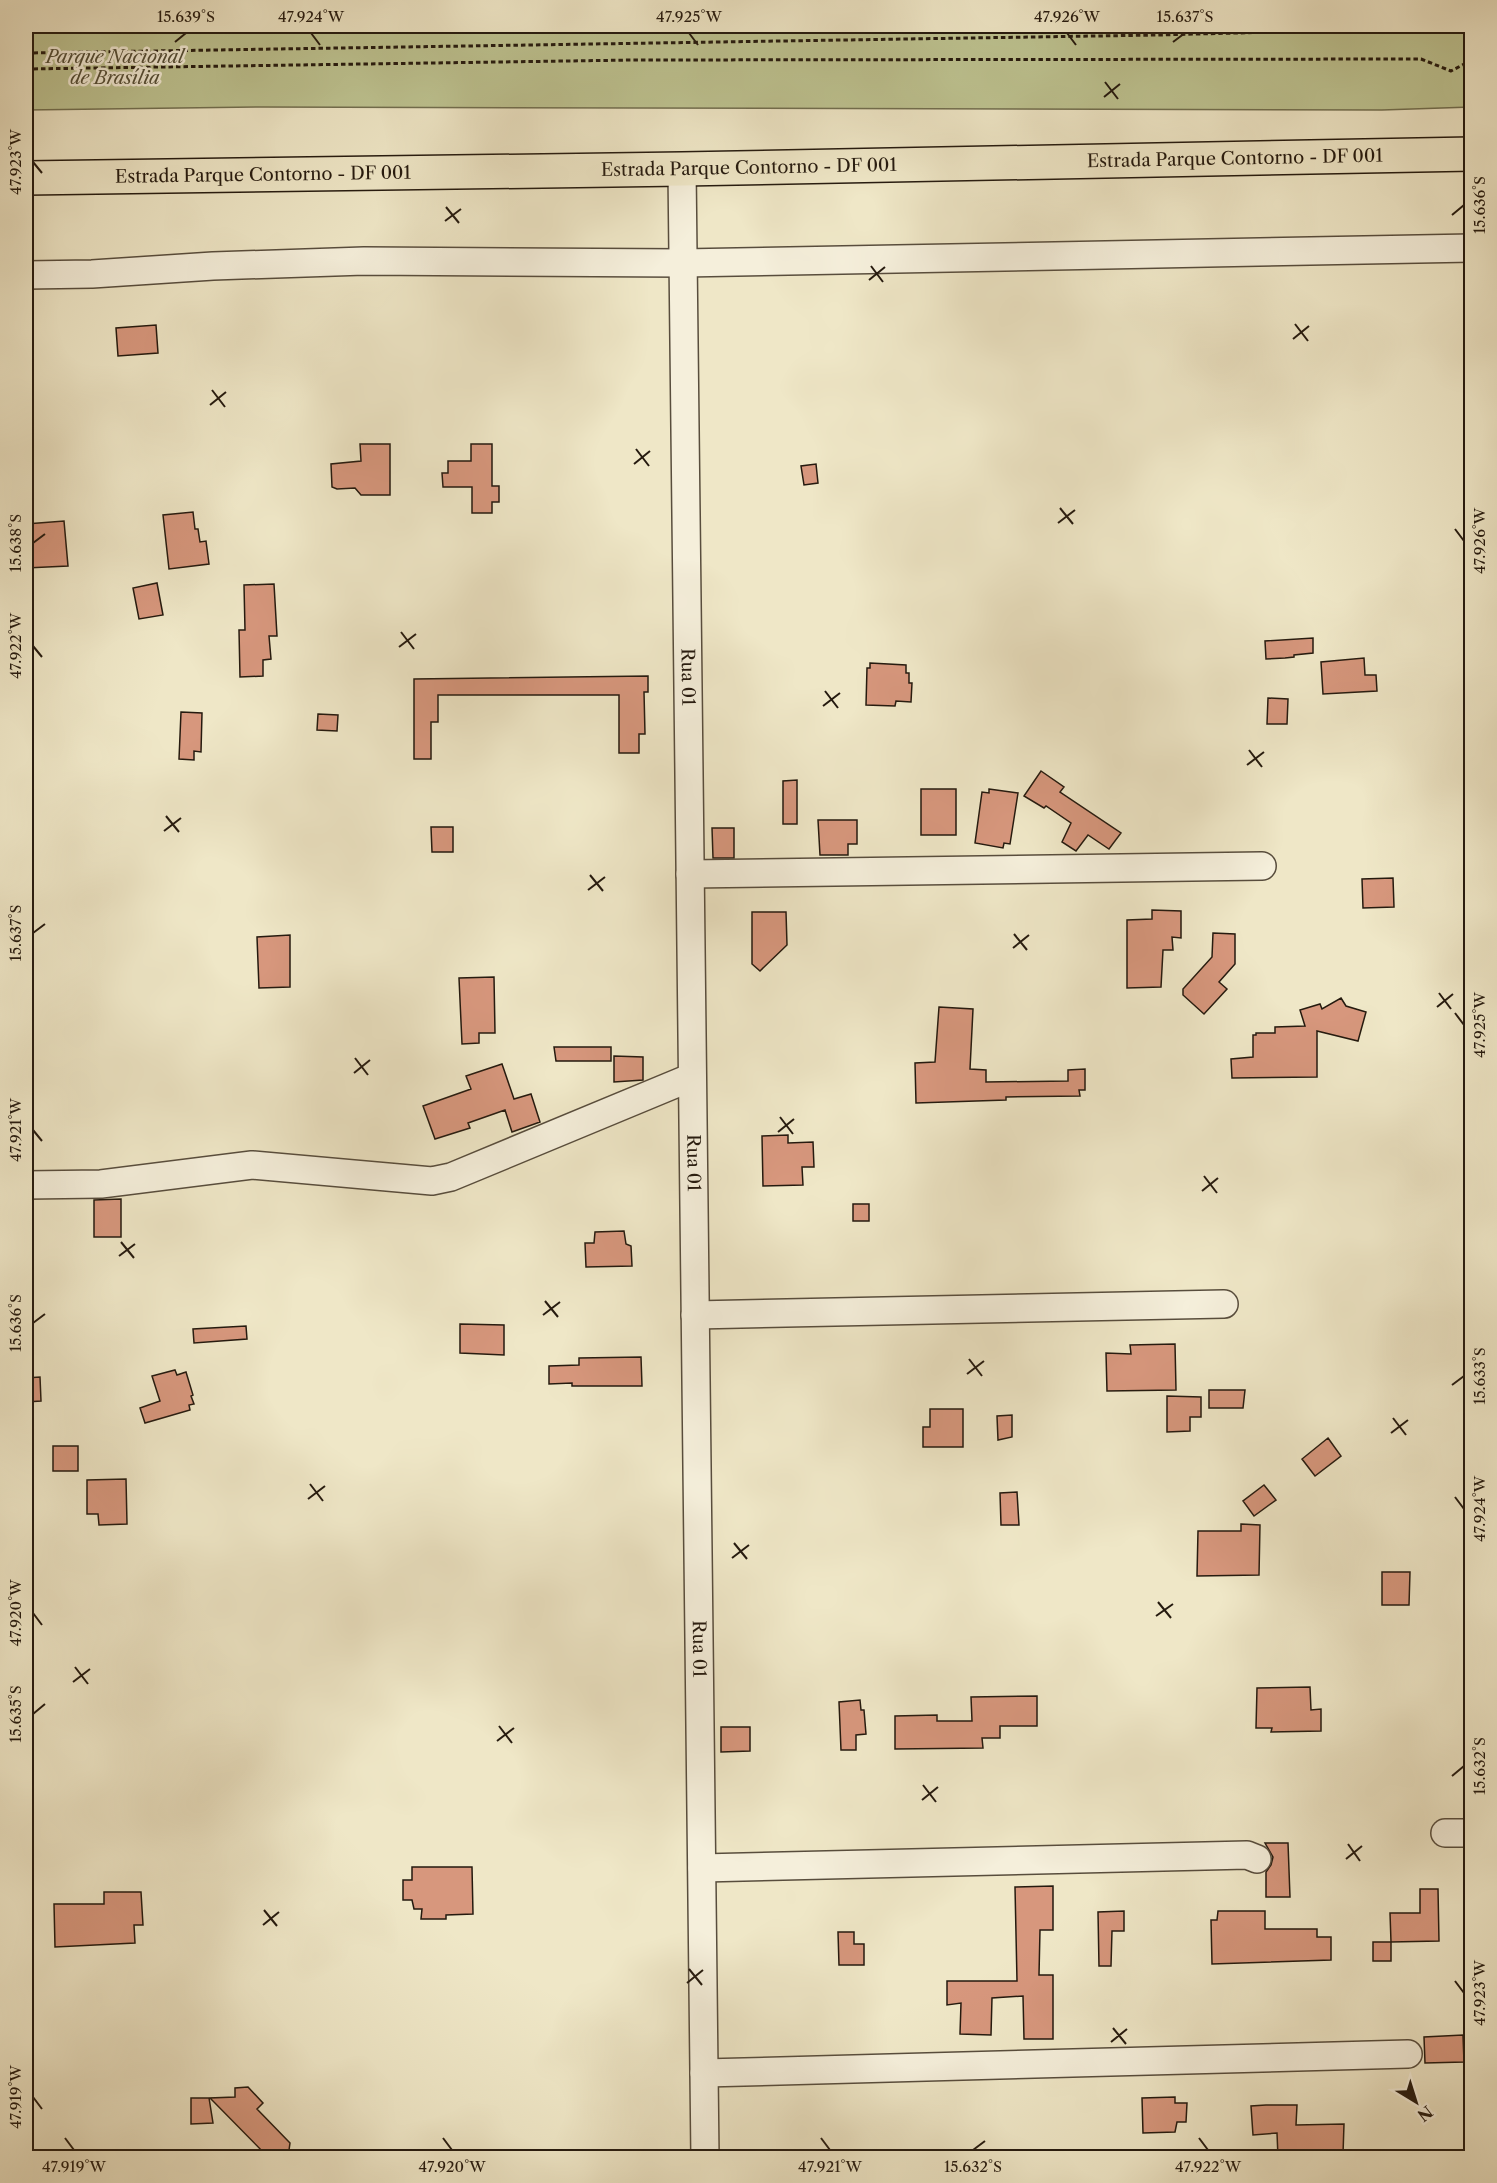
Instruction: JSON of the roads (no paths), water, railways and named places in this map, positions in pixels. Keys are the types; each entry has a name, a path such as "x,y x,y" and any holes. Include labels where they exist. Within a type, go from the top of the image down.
{"main road":[{"name":"Estrada Parque Contorno - DF 001","path":"26,178 682,169 1472,154"}],"street":[{"name":"Rua 01","path":"682,169 705,2157"},
{"path":"26,274 92,274 213,266 364,261 682,263 1472,248"},
{"path":"690,874 1262,866"},
{"path":"26,1185 100,1185 252,1165 432,1181 451,1177 692,1077"},
{"path":"695,1315 1224,1304"},
{"path":"702,1868 1247,1855 1257,1859"},
{"path":"704,2073 1408,2054"}],"park label":[{"name":"Parque Nacional de Brasília","path":"115,67"}]}
